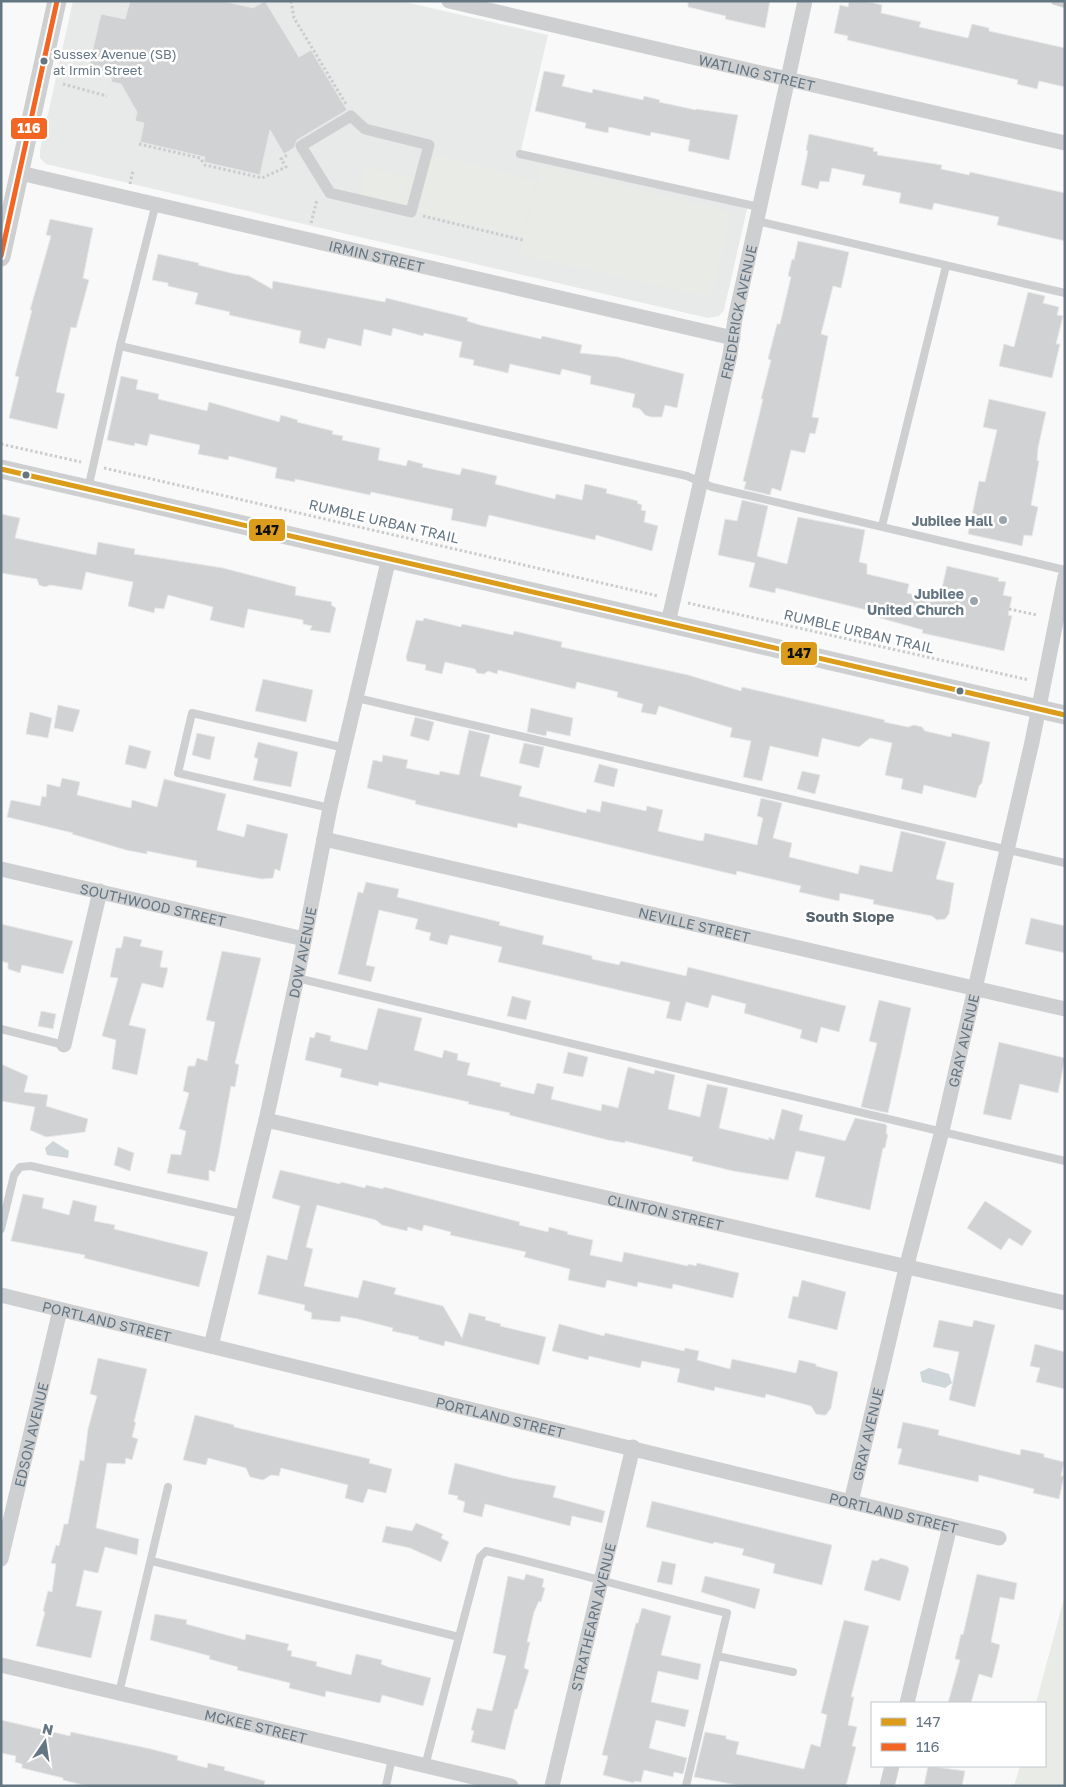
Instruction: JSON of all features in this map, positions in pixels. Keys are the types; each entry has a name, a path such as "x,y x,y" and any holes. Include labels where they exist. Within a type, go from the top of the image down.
{"street":[{"path":"1,257 57,1"},
{"name":"WATLING STREET","path":"449,1 1065,144"},
{"name":"FREDERICK AVENUE","path":"668,623 734,338 735,320 804,1"},
{"path":"350,116 357,122 365,129 429,145 411,212 330,193 300,146 350,116"},
{"name":"IRMIN STREET","path":"20,173 734,338"},
{"path":"1,469 1065,715"},
{"name":"DOW AVENUE","path":"211,1346 266,1120 297,978 330,808 358,698 390,558"},
{"name":"GRAY AVENUE","path":"851,1502 906,1268 942,1131 1038,709 1065,577"},
{"name":"NEVILLE STREET","path":"324,839 1065,1010"},
{"name":"SOUTHWOOD STREET","path":"1,869 304,939"},
{"path":"64,1045 100,891"},
{"name":"CLINTON STREET","path":"266,1120 1065,1304"},
{"name":"PORTLAND STREET","path":"1,1295 633,1447 999,1538"},
{"name":"EDSON AVENUE","path":"1,1559 60,1310"},
{"name":"STRATHEARN AVENUE","path":"552,1786 633,1447"},
{"path":"907,1702 950,1526"},
{"name":"MCKEE STREET","path":"1,1665 511,1786"},
{"path":"887,1786 892,1767"}],"lane":[{"path":"1055,1 1065,4"},
{"path":"520,154 758,214 946,266 1065,293"},
{"path":"88,490 120,346 156,203"},
{"path":"882,526 946,266"},
{"path":"120,346 686,476 701,482 1065,570"},
{"path":"358,698 1065,863"},
{"path":"330,808 178,773 192,713 345,748"},
{"path":"297,978 1065,1161"},
{"path":"1,1029 64,1045"},
{"path":"1,1229 14,1175 20,1167 31,1166 242,1214"},
{"path":"119,1693 152,1561 168,1487"},
{"path":"425,1766 480,1557 486,1551 727,1613 686,1786"},
{"path":"152,1561 459,1637"},
{"path":"717,1656 793,1672"},
{"path":"386,1786 392,1758"}],"path":[{"path":"291,1 294,18 357,122"},
{"path":"63,84 107,96"},
{"path":"139,144 200,158 205,165 262,178 286,167 281,159 291,153"},
{"path":"130,184 133,170"},
{"path":"311,224 318,196"},
{"path":"1,444 83,463"},
{"name":"RUMBLE URBAN TRAIL","path":"102,467 660,597"},
{"name":"RUMBLE URBAN TRAIL","path":"685,602 1029,680"},
{"path":"1009,609 1037,615"}],"shaded area":[{"path":"73,1 401,1 548,35 520,154 748,205 724,310 719,316 708,318 46,164 40,158 40,150"},
{"path":"439,155 536,181 523,234 521,236 418,213 430,159"},
{"path":"541,166 732,212 711,297 519,255"},
{"path":"366,167 418,179 411,212 359,199"},
{"path":"53,1141 69,1151 68,1158 47,1155 45,1148"},
{"path":"929,1368 949,1374 952,1383 945,1388 922,1382 920,1372"},
{"path":"1065,1595 1065,1786 1014,1786 1020,1767 1046,1767 1046,1702 1036,1702"}],"building":[{"path":"130,1 224,1 253,8 265,1 299,57 311,50 347,110 297,140 294,148 284,154 270,130 260,175 204,162 205,157 140,142 144,123 135,121 137,112 121,84 111,82 113,75 88,70 101,14 125,19"},
{"path":"688,1 770,1 765,28 725,19 726,16 688,7"},
{"path":"849,1 866,1 882,5 881,13 921,22 919,27 968,38 972,24 989,28 989,31 1065,48 1065,87 1039,81 1037,89 1017,84 1018,80 847,40 848,36 834,33 840,5 848,7"},
{"path":"544,71 565,75 562,86 592,93 593,89 643,100 644,96 660,100 659,102 696,110 738,115 729,160 688,151 690,140 651,132 650,136 609,127 608,133 585,128 586,123 535,111"},
{"path":"809,134 874,148 873,151 878,152 877,155 942,165 941,169 969,175 970,172 1065,193 1065,241 997,225 999,217 934,203 932,210 899,203 901,193 862,185 865,175 832,168 829,182 820,181 818,189 801,185 808,151 806,150"},
{"path":"50,219 93,228 83,278 89,280 76,328 71,327 56,392 65,394 57,429 9,418 19,377 15,376 32,310 30,310 51,236 46,235"},
{"path":"798,241 849,252 841,288 833,286 821,334 828,336 812,417 819,418 815,434 810,433 805,453 791,450 781,491 772,488 770,495 744,489 746,482 743,481 771,360 768,359 777,324 780,324 791,277 788,276"},
{"path":"158,254 249,276 272,289 273,281 385,302 386,298 468,318 467,321 480,325 541,339 542,336 582,345 580,353 618,357 684,374 677,408 665,405 662,417 645,415 640,409 632,407 635,394 590,384 591,376 562,369 560,375 510,364 508,373 473,365 474,360 459,357 462,342 424,333 423,336 393,328 391,336 364,329 361,346 328,338 325,349 299,343 301,331 229,315 230,312 195,304 198,293 152,280"},
{"path":"1028,292 1045,296 1043,303 1059,307 1057,315 1063,316 1056,344 1060,344 1052,378 999,366 1004,344 1014,347"},
{"path":"121,376 138,380 136,389 159,394 158,399 207,411 209,402 279,422 281,415 298,420 297,422 333,431 332,434 343,436 342,440 380,448 378,460 406,466 408,460 423,464 422,467 460,475 462,468 497,476 495,484 555,499 556,494 582,500 585,484 607,489 606,493 638,501 637,503 642,505 641,510 646,511 644,522 658,526 652,551 596,535 595,540 489,515 486,527 451,520 453,509 371,492 370,495 295,479 295,482 275,478 277,468 229,456 228,460 198,454 200,445 150,434 147,446 135,443 134,446 107,440"},
{"path":"989,399 1046,412 1038,448 1037,460 1039,461 1031,505 1038,507 1032,536 1024,535 1022,546 968,534 979,481 985,482 997,430 983,427"},
{"path":"742,500 768,506 757,556 787,564 798,517 865,530 859,562 867,564 867,574 909,584 907,593 939,601 947,566 999,578 998,581 1006,582 1003,595 1012,597 1008,615 1012,616 1004,651 922,633 923,630 866,614 867,610 776,588 775,593 749,587 755,563 718,555 725,519 737,521"},
{"path":"1,514 20,518 15,538 96,555 98,542 135,549 134,554 223,568 296,587 295,595 332,602 331,605 336,608 330,633 310,630 312,626 303,624 303,620 248,609 244,628 210,620 213,607 168,595 164,609 155,608 154,613 128,606 133,582 86,572 82,590 50,585 45,587 39,585 37,579 1,573"},
{"path":"424,618 461,627 462,624 513,635 514,631 562,642 561,647 688,675 741,691 742,687 885,720 884,722 908,727 914,725 922,727 925,731 951,737 952,733 990,742 982,783 979,786 976,798 924,785 922,794 901,789 903,779 885,775 892,743 870,738 859,747 822,738 818,757 770,746 762,781 743,777 751,741 730,737 732,728 659,706 656,715 641,712 643,704 617,697 618,692 577,682 575,689 498,670 497,674 488,671 484,674 477,673 475,669 445,662 442,674 425,670 426,665 407,661 406,657 416,620 423,621"},
{"path":"263,679 313,690 306,722 255,711"},
{"path":"58,705 80,710 73,732 54,728"},
{"path":"531,708 573,718 570,736 547,731 546,736 527,732"},
{"path":"30,712 52,718 48,738 26,734"},
{"path":"415,717 434,722 429,741 410,736"},
{"path":"469,730 490,735 480,776 522,786 519,796 586,813 587,809 600,812 602,801 646,811 647,806 663,810 658,831 696,840 703,841 705,833 757,845 763,818 757,816 761,798 782,803 773,838 792,843 789,857 858,874 860,865 892,872 901,831 946,842 936,879 954,883 949,914 945,919 937,920 932,916 873,904 874,900 840,893 839,901 799,892 801,886 737,871 736,875 518,823 517,828 415,804 416,801 367,788 373,760 382,762 383,755 408,760 406,768 439,775 440,771 459,775"},
{"path":"197,733 215,737 210,760 192,755"},
{"path":"258,742 298,752 291,787 253,780 258,759 254,757"},
{"path":"524,743 544,747 539,768 519,763"},
{"path":"129,745 151,751 146,769 125,764"},
{"path":"599,764 618,769 614,787 594,782"},
{"path":"802,771 820,775 815,794 797,789"},
{"path":"62,778 80,782 77,795 131,808 132,800 157,807 164,779 226,794 217,830 244,837 247,824 288,834 280,871 275,869 273,878 262,879 196,867 197,861 147,851 147,854 126,850 73,833 7,817 11,800 40,806 42,796 46,797 47,784 60,787"},
{"path":"366,882 399,889 397,897 500,922 499,925 544,936 542,944 592,956 592,959 619,965 621,961 686,976 688,967 846,1006 839,1032 821,1027 817,1043 800,1038 802,1030 744,1013 746,1004 712,995 708,1008 686,1002 681,1021 666,1018 670,1002 498,962 502,947 450,935 447,945 429,940 431,933 415,929 418,919 379,910 366,965 375,967 371,982 338,974 358,892 363,893"},
{"path":"1031,918 1065,926 1065,953 1025,944"},
{"path":"1,924 73,941 63,974 22,965 20,973 8,969 8,963 1,961"},
{"path":"124,936 142,940 140,946 163,951 160,967 168,968 163,988 142,983 129,1025 146,1029 137,1075 112,1069 116,1040 102,1036 118,978 110,977 116,948 121,948"},
{"path":"222,951 261,958 235,1063 239,1065 235,1087 231,1086 215,1172 209,1170 209,1181 167,1173 171,1154 181,1155 186,1131 179,1129 189,1093 183,1091 188,1066 195,1066 197,1058 207,1061 215,1022 206,1020"},
{"path":"512,996 531,1001 526,1020 507,1016"},
{"path":"879,1000 911,1008 888,1113 861,1107 877,1043 869,1041"},
{"path":"378,1008 422,1018 414,1050 442,1058 444,1050 458,1054 457,1060 470,1063 467,1075 501,1083 500,1086 534,1094 537,1083 554,1087 551,1099 601,1111 602,1104 618,1108 628,1067 654,1074 655,1070 675,1075 668,1109 700,1117 707,1084 728,1088 719,1128 769,1140 769,1137 774,1140 782,1109 803,1115 799,1130 845,1141 855,1118 885,1124 887,1126 886,1134 888,1134 885,1148 883,1148 870,1210 815,1197 825,1157 796,1151 788,1180 733,1171 692,1161 693,1157 625,1141 625,1143 608,1140 509,1115 510,1113 468,1104 469,1102 379,1082 378,1086 340,1077 342,1069 305,1060 310,1037 314,1038 316,1032 331,1036 330,1041 367,1050"},
{"path":"41,1011 56,1014 53,1029 38,1026"},
{"path":"999,1042 1065,1058 1058,1093 1020,1084 1011,1120 983,1114"},
{"path":"568,1052 588,1057 583,1077 563,1073"},
{"path":"1,1064 28,1076 24,1092 48,1095 46,1106 88,1119 85,1132 46,1137 30,1130 35,1107 1,1101"},
{"path":"118,1147 134,1153 130,1171 114,1165"},
{"path":"280,1170 340,1184 341,1182 365,1188 366,1185 383,1189 384,1187 520,1222 519,1225 548,1232 549,1227 568,1232 567,1234 593,1240 590,1255 622,1262 624,1252 688,1266 688,1264 696,1266 697,1263 739,1273 733,1298 673,1284 672,1289 638,1282 637,1287 607,1280 605,1288 568,1280 570,1269 524,1257 526,1252 450,1235 451,1232 424,1225 422,1231 408,1227 407,1231 382,1225 376,1220 317,1205 306,1247 313,1249 304,1286 358,1298 363,1280 396,1288 394,1294 443,1306 462,1338 469,1313 486,1317 485,1320 501,1324 500,1326 546,1337 539,1365 445,1341 444,1346 418,1339 419,1337 392,1331 393,1328 358,1319 341,1316 340,1322 311,1319 312,1313 304,1310 305,1305 258,1294 267,1255 287,1260 300,1206 272,1198"},
{"path":"23,1194 44,1198 42,1208 69,1215 73,1200 97,1206 94,1221 115,1225 114,1229 208,1252 199,1287 84,1258 85,1255 11,1241"},
{"path":"985,1201 1032,1231 1022,1246 1009,1238 1001,1250 967,1228"},
{"path":"802,1280 846,1292 837,1330 788,1318 793,1296 798,1297"},
{"path":"939,1320 972,1327 974,1320 995,1325 975,1407 949,1400 959,1352 933,1347"},
{"path":"559,1324 604,1336 605,1333 684,1351 685,1348 699,1351 697,1360 730,1369 732,1359 796,1373 799,1360 816,1364 816,1366 838,1372 831,1408 826,1415 816,1414 811,1406 766,1394 765,1398 715,1387 714,1391 677,1382 680,1369 642,1361 640,1368 589,1356 588,1360 552,1351"},
{"path":"1035,1344 1065,1352 1065,1389 1036,1382 1040,1368 1030,1366"},
{"path":"98,1358 147,1369 134,1422 136,1422 132,1437 138,1439 132,1460 126,1458 125,1464 107,1463 96,1528 139,1539 137,1555 105,1547 98,1573 84,1570 76,1606 102,1611 91,1658 36,1646 45,1612 43,1611 48,1591 52,1592 56,1564 51,1563 56,1545 59,1546 64,1524 68,1524 80,1460 84,1461 88,1429 97,1396 90,1394"},
{"path":"195,1415 234,1425 234,1427 370,1459 369,1463 392,1469 386,1493 368,1489 363,1503 345,1498 348,1485 281,1468 279,1476 271,1475 263,1480 250,1477 246,1468 208,1458 206,1465 183,1460"},
{"path":"903,1422 939,1430 938,1435 1020,1455 1021,1449 1044,1454 1044,1457 1064,1462 1061,1476 1064,1476 1059,1499 1033,1493 1034,1489 979,1475 978,1482 898,1464 902,1449 897,1448"},
{"path":"455,1463 512,1478 556,1486 553,1497 605,1511 602,1523 572,1516 570,1526 485,1504 482,1517 463,1512 465,1502 457,1499 458,1496 448,1494"},
{"path":"652,1501 832,1545 822,1585 773,1573 775,1564 742,1555 744,1549 714,1542 713,1544 646,1527"},
{"path":"416,1523 443,1534 441,1538 449,1542 441,1562 410,1548 382,1542 386,1526 412,1531"},
{"path":"881,1558 907,1566 909,1569 900,1601 864,1590 872,1560 877,1561"},
{"path":"662,1561 676,1564 672,1585 657,1582"},
{"path":"526,1574 544,1579 542,1587 545,1588 541,1602 539,1601 534,1612 527,1642 530,1642 524,1668 529,1670 517,1709 515,1709 505,1750 471,1742 474,1731 471,1730 477,1708 492,1711 506,1656 493,1653 508,1576 524,1580"},
{"path":"977,1574 1017,1583 1014,1600 1000,1597 991,1642 1000,1645 992,1678 979,1674 971,1702 948,1702 960,1660 955,1659 961,1634 963,1635"},
{"path":"705,1576 760,1589 755,1609 701,1592"},
{"path":"642,1608 671,1616 661,1655 701,1664 698,1680 658,1671 651,1702 689,1710 685,1727 656,1720 649,1748 687,1758 683,1774 674,1772 673,1777 644,1770 641,1782 634,1781 634,1783 603,1775 608,1756 602,1755 636,1623 638,1623"},
{"path":"155,1614 187,1620 186,1624 245,1640 246,1634 289,1644 287,1650 292,1651 291,1656 317,1662 316,1666 351,1675 356,1654 382,1660 381,1664 388,1667 431,1678 423,1706 382,1695 380,1703 326,1691 325,1697 289,1688 290,1683 237,1670 238,1667 209,1659 210,1656 150,1640"},
{"path":"844,1620 869,1626 851,1697 854,1697 848,1725 857,1727 852,1746 856,1747 846,1786 742,1786 694,1777 705,1732 726,1736 726,1739 739,1742 736,1754 804,1769 811,1744 820,1747 827,1715 821,1713"},
{"path":"1,1720 70,1736 71,1732 151,1749 178,1756 177,1760 207,1768 208,1763 225,1767 224,1770 265,1781 264,1786 87,1786 63,1780 63,1778 22,1768 22,1764 15,1762 16,1756 1,1753"},
{"path":"928,1767 965,1771 962,1786 924,1786"}],"transit line":[{"name":"116","path":"1,256 57,1"},
{"name":"147","path":"1,469 1065,715"}],"place":[{"name":"Sussex Avenue (SB) at Irmin Street","path":"44,61"},
{"name":"Jubilee Hall","path":"1003,520"},
{"name":"Jubilee United Church","path":"974,601"}],"district":[{"name":"South Slope","path":"850,916"}]}
